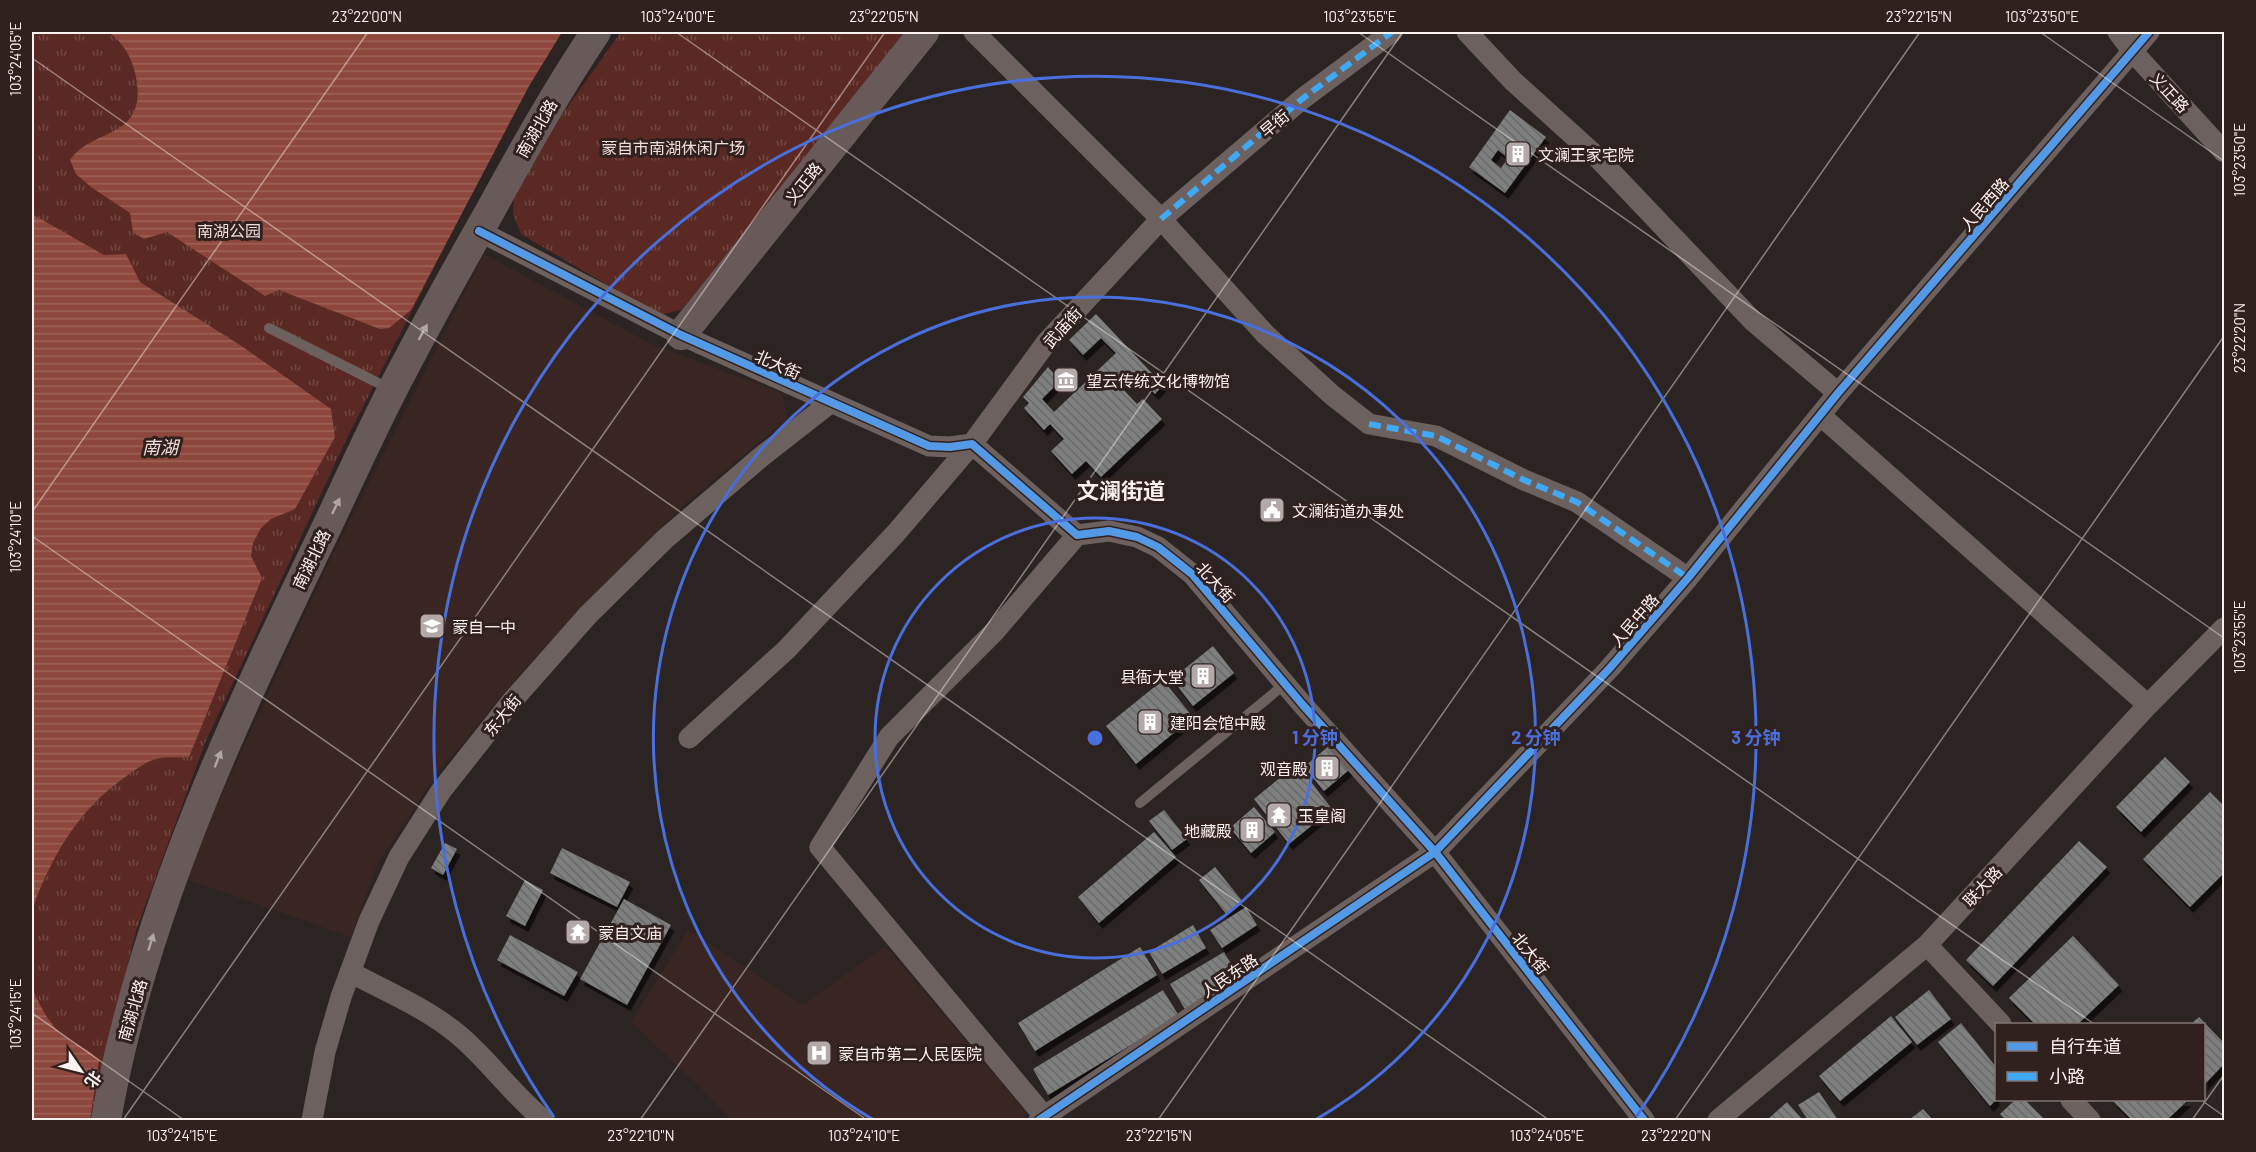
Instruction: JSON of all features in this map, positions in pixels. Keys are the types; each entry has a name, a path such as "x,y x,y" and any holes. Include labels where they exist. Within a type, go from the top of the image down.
{"main road":[{"name":"南湖北路","path":"106,1120 113,1079 130,1013 157,922 218,759 392,390 550,104 596,32"},
{"name":"义正路","path":"681,335 924,32"}],"street":[{"path":"974,32 1161,219 1265,334 1332,395 1369,424 1436,436 1524,480 1577,502 1688,578"},
{"name":"早街","path":"1161,219 1302,99 1392,32"},
{"path":"1467,32 1513,81 1596,156 1753,321 1838,393"},
{"name":"义正路","path":"2118,32 2133,52 2224,152"},
{"name":"人民西路","path":"1838,393 2149,32"},
{"name":"武庙街","path":"689,738 786,650 896,533 972,444 1046,344 1161,219"},
{"name":"北大街","path":"479,231 681,335 929,446 950,447 972,444"},
{"name":"人民中路","path":"1435,852 1609,669 1688,578 1838,393"},
{"name":"东大街","path":"312,1120 325,1052 369,921 399,857 441,791 512,701 588,615 665,538 761,457 830,403"},
{"path":"1820,415 2148,705"},
{"path":"972,444 1077,535 995,631 890,737 820,847 1041,1118"},
{"name":"北大街","path":"1077,535 1109,531 1137,537 1158,547 1192,574 1285,684 1435,852 1644,1120"},
{"name":"联大路","path":"1718,1120 1927,945 2148,705 2224,628"},
{"name":"人民东路","path":"1041,1118 1435,852"},
{"path":"1927,945 2000,1023"},
{"path":"350,972 439,1020 457,1034 528,1108 544,1120"},
{"path":"2072,1101 2090,1120"}],"lane":[{"path":"269,328 392,390"},
{"path":"1140,803 1285,684"}],"shaded area":[{"name":"蒙自一中","path":"484,254 651,344 782,393 787,419 688,501 602,586 528,665 438,772 377,865 351,937 183,878 329,562"},
{"name":"蒙自市第二人民医院","path":"688,930 803,1005 885,946 1027,1113 1019,1120 732,1120 631,1022"}],"green space":[{"name":"南湖公园","path":"32,32 562,32 529,86 482,173 347,438 205,743 137,928 111,1029 95,1120 32,1120"},
{"name":"蒙自市南湖休闲广场","path":"621,32 911,32 681,310 658,315 521,234 513,214 514,194 563,113"}],"water":[{"path":"109,32 562,32 529,86 411,310 389,328 380,329 279,290 265,296 167,232 144,239 133,232 130,213 76,174 70,160 91,142 125,124 133,115 137,101 134,68 125,48"},
{"name":"南湖","path":"32,214 104,255 126,254 140,282 240,345 331,409 335,437 295,509 271,519 261,528 253,543 251,556 262,578 189,757 152,760 105,793 78,822 56,855 32,910"},
{"path":"32,988 55,1028 99,1060 90,1120 32,1120"}],"building":[{"name":"文澜王家宅院","path":"1510,110 1546,137 1505,193 1469,167","holes":["1498,150 1508,158 1501,168 1491,160"]},
{"path":"1096,314 1163,385 1155,394 1134,372 1120,386 1137,404 1143,399 1162,419 1101,477 1086,461 1072,474 1051,451 1064,439 1050,424 1044,430 1024,408 1029,403 1023,397 1048,367 1060,381 1042,399 1054,412 1116,353 1101,338 1083,355 1069,340"},
{"name":"县衙大堂","path":"1213,646 1234,673 1193,706 1172,679"},
{"name":"建阳会馆中殿","path":"1163,680 1193,717 1136,764 1106,726"},
{"name":"观音殿","path":"1330,745 1350,769 1324,791 1304,767"},
{"path":"2165,757 2190,782 2141,832 2116,807"},
{"path":"1297,764 1332,809 1289,844 1254,799"},
{"path":"2210,792 2224,806 2224,873 2190,907 2143,859"},
{"name":"地藏殿","path":"1254,807 1275,832 1251,853 1230,828"},
{"path":"1164,810 1187,839 1172,850 1149,821"},
{"path":"1154,832 1176,857 1099,923 1078,897"},
{"path":"2079,841 2107,867 1993,986 1966,960"},
{"path":"445,843 457,849 443,875 431,868"},
{"path":"562,848 630,882 617,907 550,873"},
{"path":"1215,867 1243,902 1227,915 1199,880"},
{"path":"525,880 543,890 525,926 506,916"},
{"path":"624,899 671,925 627,1005 580,979"},
{"path":"1246,907 1257,925 1222,948 1210,930"},
{"path":"1193,925 1206,948 1162,974 1149,952"},
{"path":"510,935 578,972 564,996 497,960"},
{"path":"2073,936 2119,985 2079,1023 2034,1023 2009,998"},
{"path":"1140,947 1157,975 1035,1051 1018,1023"},
{"path":"1224,952 1240,979 1186,1011 1170,984"},
{"path":"1163,990 1179,1016 1048,1095 1033,1069"},
{"path":"1929,990 1951,1019 1917,1045 1895,1017"},
{"path":"1891,1016 1912,1042 1840,1101 1819,1076"},
{"path":"2199,1017 2205,1023 2192,1023"},
{"path":"1961,1023 1995,1066 1995,1101 1990,1106 1938,1042"},
{"path":"2205,1023 2224,1043 2224,1064 2205,1084"},
{"path":"1819,1092 1838,1120 1808,1120 1798,1105"},
{"path":"2014,1101 2026,1101 2045,1120 2006,1120 2000,1114"},
{"path":"2113,1101 2187,1101 2167,1120 2132,1120"},
{"path":"1787,1102 1803,1120 1767,1120"},
{"path":"1923,1109 1933,1120 1909,1120"}],"marked path":[{"path":"1161,219 1302,99 1392,32"},
{"path":"1369,424 1436,436 1524,480 1577,502 1688,578"}],"cycle path":[{"path":"1039,1120 1435,852 1609,669 1688,578 1838,393 2149,32"},
{"path":"479,231 681,335 929,446 950,447 972,444 1077,535 1109,531 1137,537 1158,547 1192,574 1302,704 1435,852 1644,1120"}],"place":[{"name":"文澜王家宅院","path":"1518,154"},
{"name":"望云传统文化博物馆","path":"1066,380"},
{"name":"文澜街道办事处","path":"1272,510"},
{"name":"蒙自一中","path":"432,626"},
{"name":"县衙大堂","path":"1203,676"},
{"name":"建阳会馆中殿","path":"1150,722"},
{"name":"观音殿","path":"1327,768"},
{"name":"玉皇阁","path":"1279,815"},
{"name":"地藏殿","path":"1252,830"},
{"name":"蒙自文庙","path":"578,932"},
{"name":"蒙自市第二人民医院","path":"819,1053"}],"district":[{"name":"文澜街道","path":"1121,490"}]}
